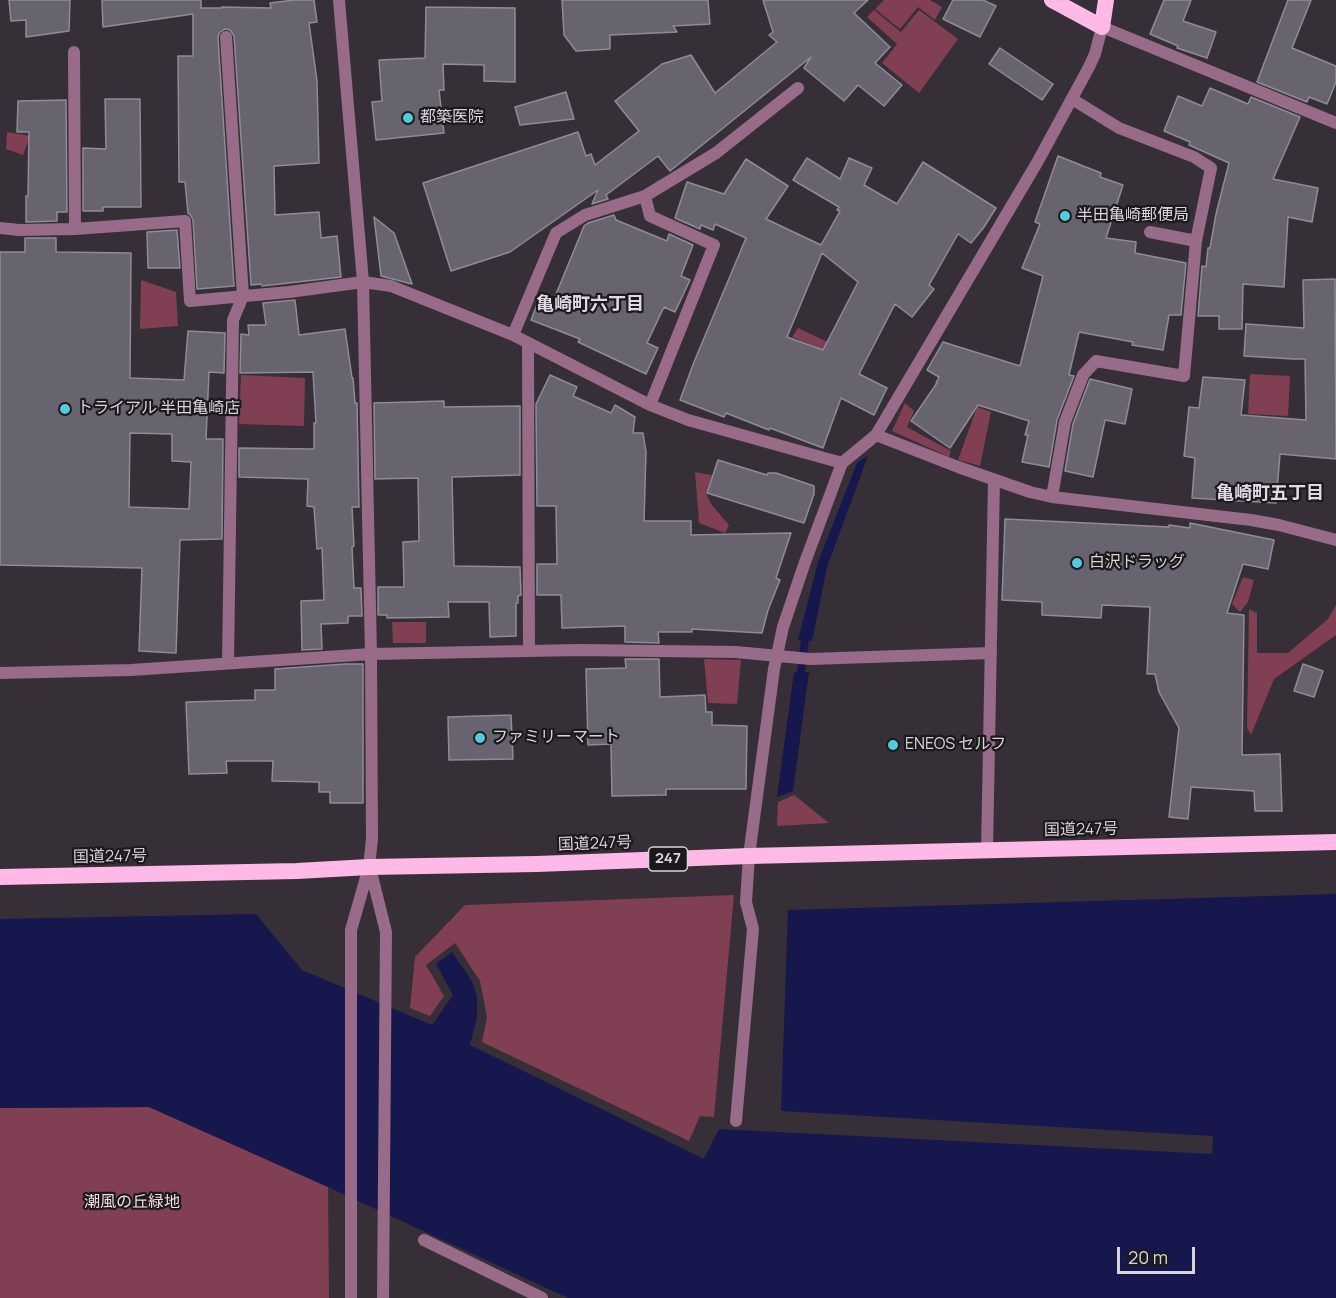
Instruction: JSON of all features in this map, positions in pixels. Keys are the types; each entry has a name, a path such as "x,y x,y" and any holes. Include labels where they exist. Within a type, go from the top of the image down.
{"highway":[{"path":"1052,0 1102,27 1106,0"},
{"name":"国道247号","path":"0,877 1336,842"}],"street":[{"path":"339,0 363,282 371,654 372,839 369,867 351,930 351,1298"},
{"path":"736,1121 753,929 746,902 749,856 781,656 783,627 794,594 842,463 876,435 1072,99 1095,54 1102,27 1336,123"},
{"path":"226,37 243,296 233,320 228,663"},
{"path":"74,52 75,229"},
{"path":"513,335 556,233 585,215 645,196 716,153 798,88"},
{"path":"1052,497 1065,422 1083,375 1096,361 1184,376 1196,241 1211,168 1194,157 1119,128 1072,99"},
{"path":"645,196 650,216 714,245 650,405"},
{"path":"0,228 75,229 185,221 190,301 289,292 363,282 392,286 513,335 650,405 688,420 842,463"},
{"path":"1150,232 1196,241"},
{"path":"528,343 529,651"},
{"path":"876,435 1030,492 1052,497 1251,520 1336,540"},
{"path":"987,850 994,480"},
{"path":"0,673 130,670 371,654 579,650 736,652 807,659 991,653"},
{"path":"369,867 386,932 387,951 383,1298"},
{"path":"424,1240 542,1298"}],"green space":[{"path":"884,0 930,0 942,7 935,20 918,7 900,29 875,9"},
{"path":"874,10 901,32 919,10 958,39 919,93 882,63 897,44 867,17"},
{"path":"7,132 30,136 23,155 6,149"},
{"path":"141,280 176,292 178,326 140,329"},
{"path":"798,328 842,349 824,350 792,337"},
{"path":"1250,374 1290,376 1288,416 1248,414"},
{"path":"241,375 305,378 304,426 239,424"},
{"path":"905,403 914,411 907,427 951,451 949,457 892,431"},
{"path":"977,407 991,412 980,466 958,460"},
{"path":"695,472 712,475 706,493 711,504 729,525 725,533 699,523"},
{"path":"1243,577 1254,580 1248,602 1240,612 1232,604"},
{"path":"1336,605 1336,635 1274,679 1251,735 1247,728 1249,609 1257,613 1257,653 1288,653 1328,619"},
{"path":"392,622 426,622 426,643 393,643"},
{"path":"704,659 741,660 737,704 708,703"},
{"path":"794,795 829,823 777,826 778,802"},
{"path":"734,895 714,1117 700,1116 689,1141 482,1042 487,1017 480,981 455,943 426,965 444,996 430,1016 410,1008 415,957 465,905"},
{"name":"潮風の丘緑地","path":"149,1107 328,1187 329,1298 0,1298 0,1108"}],"shaded area":[{"path":"868,456 827,567 812,641 798,640 818,562 857,463"},
{"path":"794,672 809,672 793,791 777,797"},
{"path":"1336,894 1336,1298 568,1298 149,1107 0,1108 0,919 256,914 302,970 432,1025 453,995 436,964 452,952 472,981 477,997 477,1018 470,1045 704,1159 719,1129 1212,1154 1213,1136 781,1111 788,910"}],"building":[{"path":"9,0 70,0 69,31 26,37 26,20 11,21"},
{"path":"102,0 201,0 201,8 271,8 270,3 314,0 317,22 309,23 317,81 319,163 274,166 275,215 319,212 321,238 337,236 341,277 262,286 261,284 251,285 234,36 230,30 225,29 219,33 218,38 234,286 197,289 193,220 188,213 185,182 179,182 178,56 193,56 193,14 103,27"},
{"path":"562,0 708,0 710,24 673,26 677,32 610,35 610,49 576,51 564,35"},
{"path":"763,0 868,0 854,13 890,47 875,63 902,85 884,106 858,85 844,101 804,68 811,57 670,171 658,156 606,195 608,199 592,204 598,190 510,252 451,271 423,183 578,132 586,156 591,154 595,165 639,131 615,101 662,64 691,55 715,93 777,42 769,35 773,32"},
{"path":"953,0 983,0 996,6 980,37 943,19"},
{"path":"1164,0 1191,0 1183,21 1216,32 1207,58 1177,48 1178,46 1150,34"},
{"path":"1288,0 1311,0 1292,48 1336,66 1336,82 1327,104 1309,97 1307,102 1257,82"},
{"path":"426,7 515,8 515,82 484,81 484,65 443,64 444,90 439,90 444,133 376,140 372,102 382,101 379,60 425,58"},
{"path":"1000,48 1053,84 1042,100 989,64"},
{"path":"1210,88 1248,104 1251,97 1300,117 1273,179 1318,188 1312,222 1288,217 1284,287 1243,284 1242,329 1219,329 1219,316 1198,316 1202,266 1206,267 1208,248 1210,248 1229,163 1164,131 1178,96 1202,106"},
{"path":"566,92 574,119 520,125 515,107"},
{"path":"105,99 140,99 141,207 103,207 103,211 83,211 83,148 106,149"},
{"path":"66,100 67,212 57,212 57,221 26,222 29,132 17,132 18,101"},
{"path":"1058,156 1101,173 1100,177 1123,185 1106,238 1136,242 1135,253 1186,263 1181,315 1169,315 1163,350 1079,332 1069,375 1074,376 1057,420 1049,467 1022,462 1029,421 978,405 950,448 911,421 939,377 927,370 943,342 1020,366 1043,276 1022,268 1040,224 1035,222"},
{"path":"807,158 840,179 849,158 872,168 864,185 897,204 923,162 996,208 971,243 958,234 929,285 934,289 912,317 895,304 859,374 887,388 874,415 841,398 823,448 726,413 724,417 680,400 746,238 715,224 713,230 701,225 700,229 675,218 687,182 724,194 746,159 788,186 766,219 821,245 840,211 837,210 839,207 793,180","holes":["822,253 858,282 823,350 787,337"]},
{"path":"614,215 616,220 667,241 669,234 693,245 681,276 690,280 675,312 664,307 647,343 658,348 646,374 578,342 580,339 531,320 541,294 554,299 584,226"},
{"path":"374,217 394,233 412,284 381,276"},
{"path":"177,230 180,268 148,268 147,232"},
{"name":"トライアル 半田亀崎店","path":"25,238 56,238 56,252 131,253 130,378 184,380 188,331 225,333 224,373 209,372 206,439 223,439 222,539 180,540 176,653 139,651 142,568 0,565 0,252 25,252","holes":["130,433 172,434 172,461 191,462 189,509 129,507"]},
{"path":"1335,279 1336,459 1280,454 1276,503 1192,498 1195,458 1184,456 1189,407 1199,408 1203,377 1245,380 1241,415 1306,420 1305,359 1244,356 1246,324 1304,328 1303,280"},
{"path":"295,300 299,335 345,329 355,403 357,403 359,507 352,507 354,546 352,547 354,588 361,588 362,616 348,616 348,623 321,624 322,649 302,650 301,601 324,600 322,548 317,549 314,507 307,506 308,479 239,477 239,448 314,449 314,423 316,423 313,372 240,373 241,334 249,335 248,325 266,325 263,303"},
{"path":"550,375 577,387 573,396 611,413 615,405 635,417 633,433 643,433 646,452 644,521 691,521 691,535 791,533 776,578 780,580 762,633 692,629 692,632 658,632 659,643 625,642 625,626 562,628 561,595 537,595 537,564 557,564 556,506 537,506 536,404"},
{"path":"1090,379 1132,389 1125,424 1105,420 1093,477 1065,471 1073,424"},
{"path":"444,401 444,407 520,406 520,475 452,477 454,566 520,567 521,595 518,596 518,603 516,603 516,636 490,637 489,602 448,602 449,617 387,618 387,615 378,615 378,587 404,587 403,542 419,541 418,478 375,479 374,403"},
{"path":"718,460 767,475 776,473 814,486 814,494 804,523 707,493"},
{"path":"1005,519 1169,527 1169,525 1190,528 1190,523 1274,540 1268,569 1243,564 1227,613 1244,615 1242,755 1280,754 1282,811 1255,811 1254,791 1191,787 1188,819 1169,817 1179,728 1159,692 1155,674 1147,674 1150,607 1102,605 1101,618 1042,615 1042,602 1002,600"},
{"path":"625,659 659,659 660,697 705,695 706,712 712,712 712,725 747,726 746,789 666,789 666,795 612,796 611,744 588,745 586,669 626,668"},
{"path":"363,664 363,803 330,803 330,792 319,792 319,782 272,781 273,761 226,761 227,773 189,774 186,702 255,700 255,690 275,690 275,669"},
{"path":"1303,664 1323,671 1314,697 1294,691"},
{"name":"ファミリーマート","path":"511,715 513,759 449,760 448,717"}],"waterway":[{"path":"800,680 806,632"}],"place":[{"name":"都築医院","path":"408,118"},
{"name":"半田亀崎郵便局","path":"1065,216"},
{"name":"トライアル 半田亀崎店","path":"65,409"},
{"name":"白沢ドラッグ","path":"1077,563"},
{"name":"ファミリーマート","path":"480,738"},
{"name":"ENEOS セルフ","path":"893,745"}],"district":[{"name":"亀崎町六丁目","path":"590,305"},
{"name":"亀崎町五丁目","path":"1270,494"}]}
